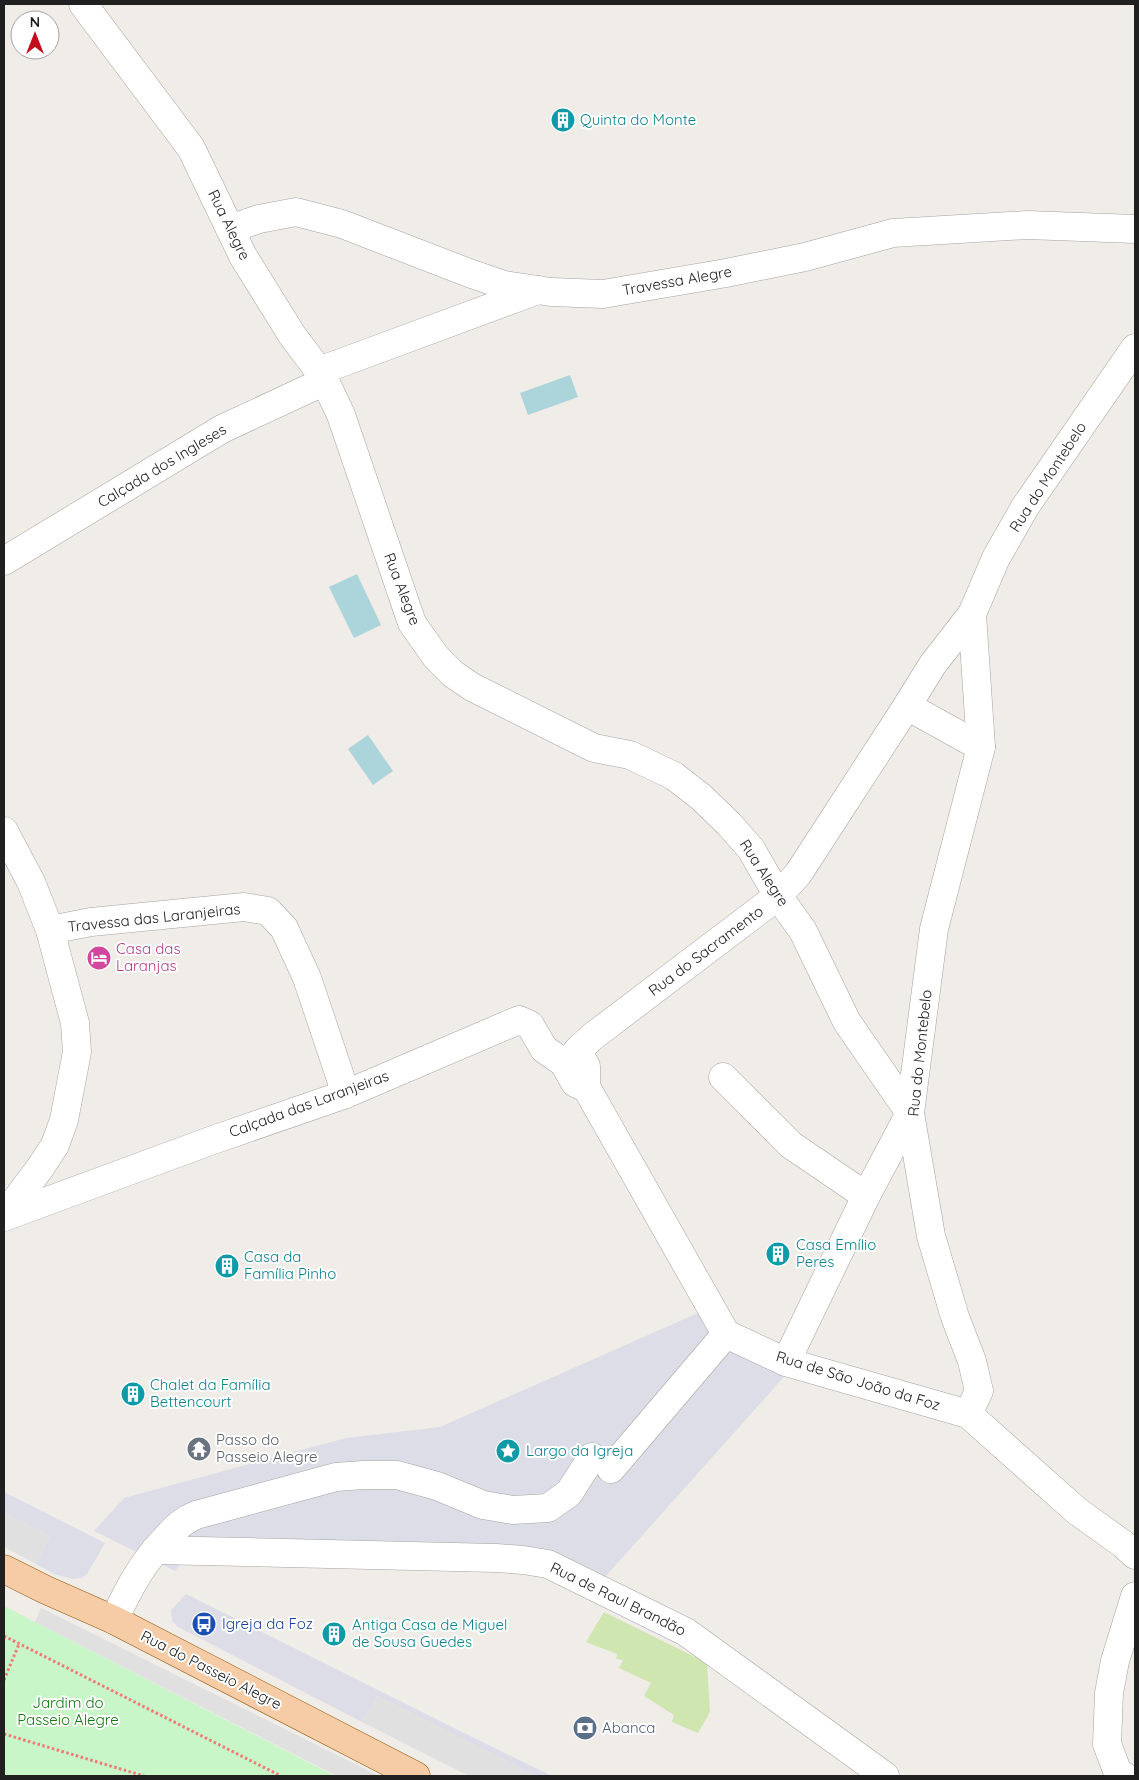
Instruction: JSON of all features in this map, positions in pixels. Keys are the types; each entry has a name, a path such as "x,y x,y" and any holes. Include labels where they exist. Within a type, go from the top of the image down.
{"main road":[{"name":"Rua do Passeio Alegre","path":"4,1569 114,1620 416,1776"}],"street":[{"name":"Rua Alegre","path":"83,4 191,148 230,229 264,291 292,335 322,376 341,415 412,622 436,657 453,674 472,687 594,748 630,755 674,776 701,796 751,849 778,896 802,931 847,1022 910,1113"},
{"name":"Travessa Alegre","path":"230,229 259,219 296,212 342,224 469,273 504,284 538,290 603,294 726,273 804,257 893,233 1027,225 1135,229"},
{"name":"Calçada dos Ingleses","path":"4,561 222,429 322,376 538,290"},
{"name":"Rua do Montebelo","path":"908,706 933,664 972,614 996,558 1025,507 1135,348"},
{"name":"Rua do Montebelo","path":"968,1414 979,1391 972,1361 955,1317 931,1236 910,1113 934,929 981,747 972,614"},
{"name":"Rua do Sacramento","path":"586,1087 586,1066 577,1051 592,1037 778,896 798,874 908,706"},
{"path":"908,706 981,747"},
{"path":"4,831 30,882 50,930 75,1023 77,1052 64,1120 55,1144 40,1168 4,1216"},
{"name":"Travessa das Laranjeiras","path":"50,930 91,922 244,907 268,911 284,928 307,978 346,1094"},
{"name":"Calçada das Laranjeiras","path":"4,1216 210,1140 346,1094 519,1020 530,1025 544,1049 564,1064 575,1083 586,1087"},
{"path":"723,1078 791,1144 866,1196"},
{"path":"114,1620 135,1576 155,1550 184,1520 212,1510 336,1477 397,1475 437,1486 483,1505 513,1510 548,1508 569,1493 601,1463 726,1334 586,1087"},
{"path":"786,1362 866,1196 910,1113"},
{"name":"Rua de São João da Foz","path":"726,1334 786,1362 968,1414 1077,1511 1123,1544 1135,1555"},
{"name":"Rua de Raul Brandão","path":"155,1550 496,1558 548,1564 686,1632 885,1776"},
{"path":"1124,1776 1118,1773 1107,1744 1109,1693 1115,1660 1135,1596"}],"path":[{"path":"4,1636 281,1776"},
{"path":"4,1680 20,1644"},
{"path":"4,1734 144,1776"}],"green space":[{"name":"Jardim do Passeio Alegre","path":"4,1606 35,1622 335,1776 4,1776"},
{"path":"604,1612 707,1663 710,1712 698,1733 672,1722 674,1715 644,1696 651,1683 619,1668 623,1660 616,1659 617,1654 586,1642"}],"shaded area":[{"name":"Largo da Igreja","path":"716,1305 729,1320 801,1358 589,1595 547,1572 181,1564 175,1571 94,1531 124,1498 346,1438 440,1427"},
{"path":"4,1492 105,1543 87,1574 81,1578 72,1579 54,1574 36,1564 50,1536 4,1513"},
{"path":"4,1513 50,1536 36,1564 4,1547"},
{"path":"186,1594 552,1776 536,1776 377,1696 362,1722 178,1627 172,1621 171,1610"},
{"path":"41,1608 379,1776 337,1776 35,1622"},
{"path":"377,1696 536,1776 469,1776 362,1722"}],"water":[{"path":"570,375 578,397 528,415 520,393"},
{"path":"357,574 381,625 354,638 329,587"},
{"path":"368,735 393,771 373,785 348,749"}],"place":[{"name":"Quinta do Monte","path":"563,120"},
{"name":"Casa das Laranjas","path":"99,958"},
{"name":"Casa Emílio Peres","path":"778,1254"},
{"name":"Casa da Família Pinho","path":"227,1266"},
{"name":"Chalet da Família Bettencourt","path":"133,1394"},
{"name":"Passo do Passeio Alegre","path":"199,1449"},
{"name":"Largo da Igreja","path":"508,1451"},
{"name":"Igreja da Foz","path":"204,1624"},
{"name":"Antiga Casa de Miguel de Sousa Guedes","path":"334,1634"},
{"name":"Abanca","path":"585,1728"}]}
